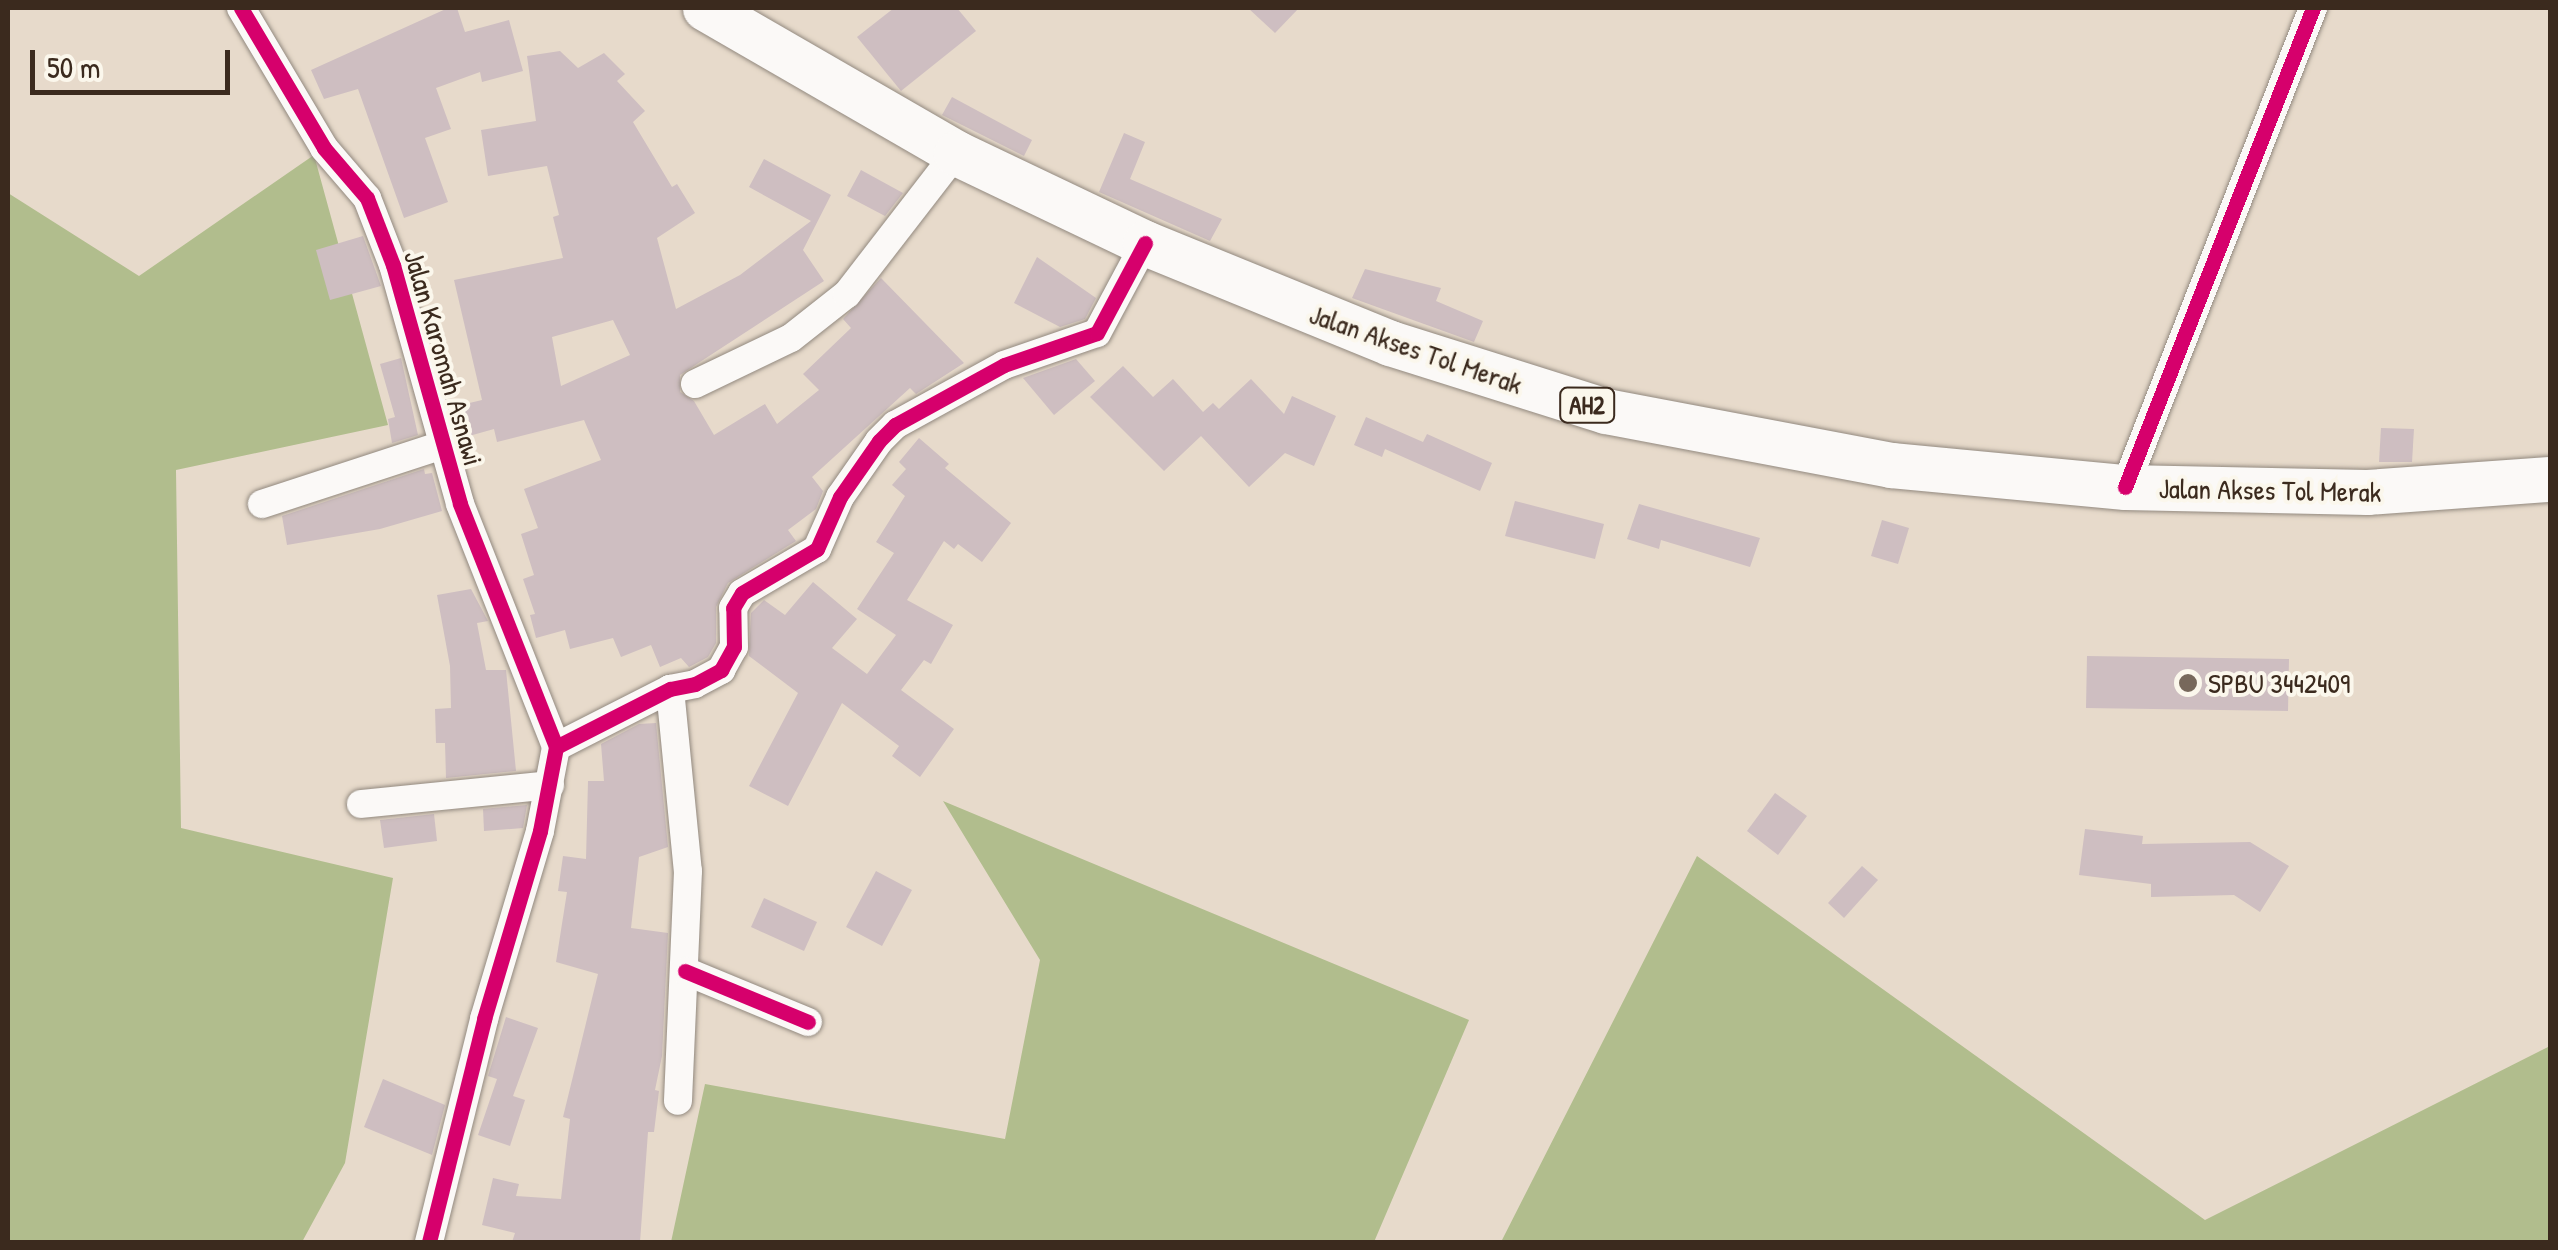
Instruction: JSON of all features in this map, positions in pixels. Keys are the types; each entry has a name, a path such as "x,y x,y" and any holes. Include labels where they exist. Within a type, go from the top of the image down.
{"highway":[{"name":"Jalan Akses Tol Merak","path":"705,8 956,153 1145,243 1390,343 1606,410 1891,466 2125,487 2368,492 2550,479"}],"street":[{"name":"Jalan Karomah Asnawi","path":"241,8 324,148 367,198 393,265 442,445 519,663 556,747"},
{"path":"2125,487 2313,8"},
{"path":"695,384 792,338 848,294 956,153"},
{"path":"429,1242 484,1019 550,784 556,747 670,689 695,684 722,670 734,646 733,608 742,593 817,548 864,457 887,433 1004,365 1097,333 1145,243"},
{"path":"262,504 442,445"},
{"path":"670,689 688,872 678,1101"},
{"path":"362,804 550,784"},
{"path":"686,971 808,1022"}],"green space":[{"path":"314,155 388,425 176,470 181,828 393,878 345,1163 302,1242 8,1242 8,193 139,276"},
{"path":"943,801 1469,1020 1374,1242 671,1242 705,1084 1005,1139 1040,960"},
{"path":"1697,856 2205,1220 2550,1046 2550,1242 1501,1242"}],"building":[{"path":"448,8 457,8 465,32 509,20 523,71 482,82 480,72 436,88 451,129 425,138 448,202 404,218 358,89 324,99 311,70"},
{"path":"894,8 957,8 976,31 901,91 857,37"},
{"path":"1248,8 1299,8 1275,33"},
{"path":"560,51 578,68 604,53 625,74 617,81 645,111 633,122 672,187 677,184 695,213 657,238 676,309 740,275 811,221 749,187 764,159 831,195 803,250 824,281 680,375 680,392 694,401 714,435 765,404 777,424 819,390 803,374 851,328 843,319 881,278 964,363 916,394 910,388 812,477 823,491 816,509 788,530 796,541 728,583 716,607 716,643 708,657 689,667 681,658 660,667 651,645 621,657 613,638 570,649 565,630 536,638 530,615 535,614 523,579 534,575 521,534 538,528 524,489 601,460 584,420 497,442 494,429 469,436 461,405 482,400 454,280 563,258 553,217 559,215 547,166 488,176 481,130 536,121 527,56","holes":["613,320 630,355 561,386 552,337"]},
{"path":"952,97 1032,140 1024,156 942,115"},
{"path":"1124,133 1145,142 1130,179 1222,219 1210,241 1099,192"},
{"path":"861,170 903,193 885,216 847,196"},
{"path":"363,236 381,286 330,300 316,250"},
{"path":"1037,257 1096,298 1085,319 1060,327 1014,303"},
{"path":"1365,269 1441,288 1436,301 1483,321 1474,342 1352,298"},
{"path":"401,358 418,435 392,443 388,419 395,417 380,364"},
{"path":"1076,359 1095,381 1054,415 1023,378"},
{"path":"1123,366 1153,397 1173,379 1203,412 1213,403 1219,409 1251,379 1284,414 1292,396 1336,416 1314,466 1285,453 1249,487 1201,436 1164,471 1090,397"},
{"path":"1366,417 1423,442 1427,434 1492,463 1480,491 1385,449 1382,457 1354,445"},
{"path":"2381,428 2414,429 2412,462 2379,462"},
{"path":"919,438 949,464 945,468 1011,523 982,562 958,544 954,549 944,541 907,600 953,625 931,664 924,660 901,690 954,729 920,777 892,756 899,746 842,703 788,806 749,786 798,693 749,656 751,613 764,600 785,615 813,582 857,619 832,648 867,674 896,635 857,609 894,553 876,542 905,496 892,485 906,469 899,462"},
{"path":"424,469 425,474 432,473 442,511 380,529 287,545 282,516"},
{"path":"1515,501 1604,524 1595,559 1505,536"},
{"path":"1639,504 1760,538 1750,567 1661,540 1659,549 1627,539"},
{"path":"1882,520 1909,528 1898,564 1871,556"},
{"path":"471,589 488,621 477,623 486,670 506,670 516,771 446,778 445,743 436,743 435,709 451,708 450,666 437,595"},
{"name":"SPBU 3442409","path":"2087,656 2289,659 2288,711 2086,708"},
{"path":"656,723 668,847 639,857 631,928 668,933 662,1056 655,1090 659,1091 654,1132 648,1132 640,1242 512,1242 515,1233 482,1225 493,1178 519,1184 516,1196 561,1199 570,1119 563,1117 598,974 556,962 567,892 558,891 563,856 586,859 588,781 604,781 601,744 639,724"},
{"path":"1775,793 1807,816 1778,855 1747,831"},
{"path":"527,805 523,828 484,831 483,809"},
{"path":"434,814 437,841 384,848 380,820"},
{"path":"2085,829 2143,836 2142,844 2250,842 2289,866 2260,912 2234,895 2151,897 2151,884 2079,875"},
{"path":"1862,866 1878,880 1844,918 1828,903"},
{"path":"876,871 912,890 882,946 846,927"},
{"path":"764,898 817,922 804,951 751,927"},
{"path":"506,1017 538,1028 513,1096 525,1100 510,1146 478,1135 497,1079 488,1076"},
{"path":"383,1079 445,1105 432,1155 364,1127"}],"cycle path":[{"path":"241,8 324,148 367,198 393,265 460,504 556,747"},
{"path":"2125,487 2313,8"},
{"path":"556,747 670,689 695,684 721,670 734,647 733,608 742,593 817,549 840,497 879,441 895,425 1004,365 1097,333 1145,243"},
{"path":"429,1242 484,1019 540,831 556,747"},
{"path":"685,971 808,1022"}],"place":[{"name":"SPBU 3442409","path":"2188,683"}]}
